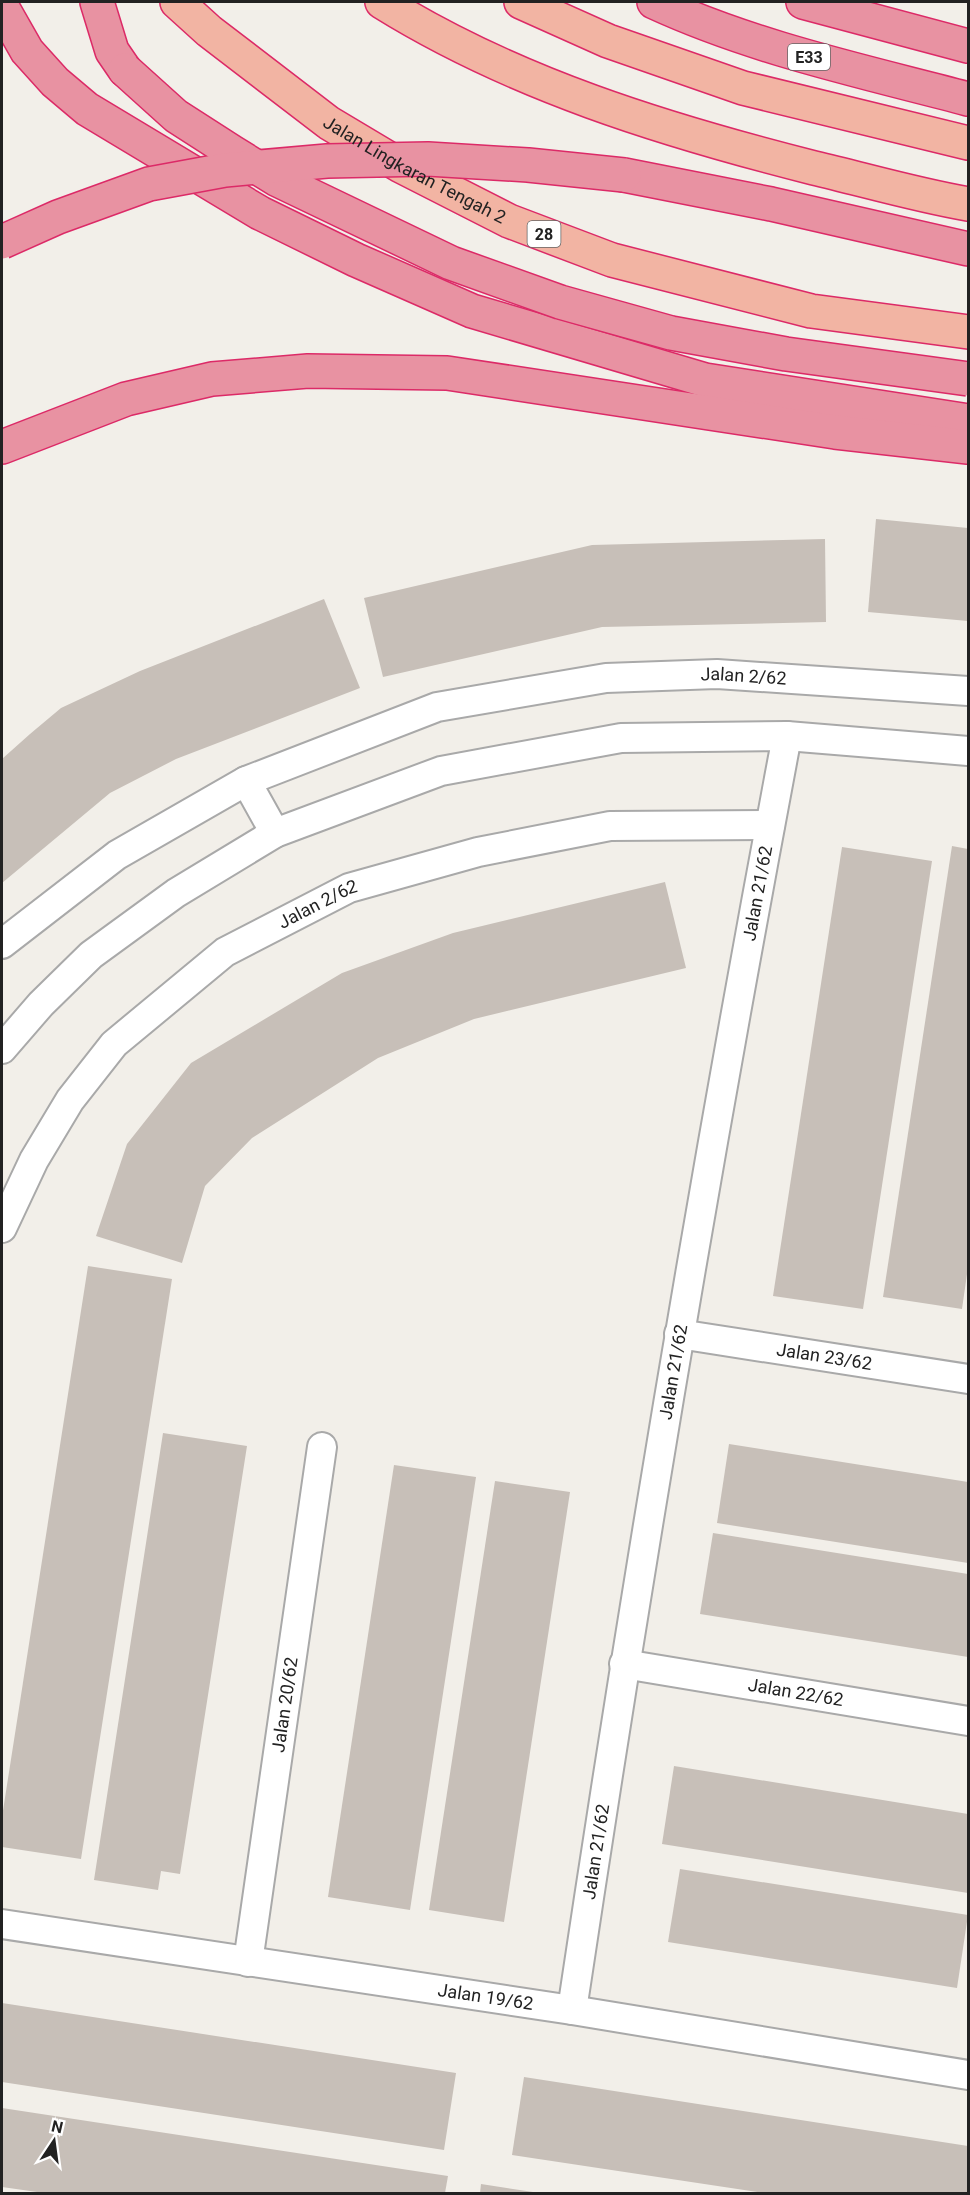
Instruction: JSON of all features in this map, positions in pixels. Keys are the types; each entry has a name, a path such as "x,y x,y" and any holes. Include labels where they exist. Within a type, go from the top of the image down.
{"highway":[{"path":"97,2 108,40 118,60 125,70 176,116 276,178 451,264 560,302 671,333 786,354 969,379"},
{"name":"Jalan Lingkaran Tengah 2","path":"177,2 209,31 329,123 401,166 509,221 612,260 811,311 969,332"},
{"path":"382,2 422,27 497,63 650,124 766,156 969,204"},
{"path":"521,2 608,41 743,88 969,143"},
{"name":"E33","path":"654,2 703,24 780,50 969,99"},
{"path":"803,2 969,46"},
{"path":"2,7 27,51 55,82 87,109 260,213 356,260 472,310 705,380 969,421"},
{"path":"2,242 58,217 149,184 225,170 327,161 428,159 528,165 624,175 771,204 969,249"},
{"path":"2,447 63,421 126,399 212,379 308,370 447,373 813,429 969,447"}],"street":[{"name":"Jalan 2/62","path":"2,944 117,855 246,781 437,707 606,678 717,674 969,691"},
{"path":"2,1049 41,1004 91,955 176,893 275,833 441,771 621,738 787,736 969,751"},
{"name":"Jalan 21/62","path":"572,2010 624,1664 679,1334 787,736"},
{"path":"246,781 275,833"},
{"name":"Jalan 2/62","path":"2,1228 34,1160 69,1100 114,1044 225,952 350,888 478,852 610,826 770,825"},
{"name":"Jalan 23/62","path":"679,1334 969,1379"},
{"name":"Jalan 20/62","path":"248,1962 322,1447"},
{"name":"Jalan 22/62","path":"624,1664 969,1722"},
{"name":"Jalan 19/62","path":"2,1924 572,2010 969,2075"}],"building":[{"path":"876,519 968,528 968,621 868,612"},
{"path":"825,539 826,622 602,627 383,677 364,598 592,545"},
{"path":"324,599 360,688 176,759 110,793 2,883 2,759 30,734 61,708 140,671"},
{"path":"952,846 968,849 968,1267 962,1309 883,1297"},
{"path":"842,847 932,861 863,1309 773,1296"},
{"path":"665,882 686,968 474,1019 378,1058 252,1138 205,1186 182,1263 96,1236 127,1144 191,1063 342,973 453,933"},
{"path":"88,1266 172,1279 81,1859 2,1847 2,1817"},
{"path":"163,1433 247,1446 180,1874 161,1871 158,1890 94,1880"},
{"path":"729,1444 968,1482 968,1563 717,1523"},
{"path":"394,1465 476,1477 410,1910 328,1897"},
{"path":"495,1481 570,1492 504,1922 429,1910"},
{"path":"713,1533 968,1574 968,1657 700,1614"},
{"path":"674,1766 968,1814 968,1893 662,1844"},
{"path":"680,1869 968,1915 957,1988 668,1942"},
{"path":"2,2003 456,2073 444,2150 2,2082"},
{"path":"524,2077 968,2146 968,2193 764,2193 512,2155"},
{"path":"2,2108 448,2176 445,2193 44,2193 2,2187"},
{"path":"481,2184 533,2192 533,2193 480,2193"}]}
